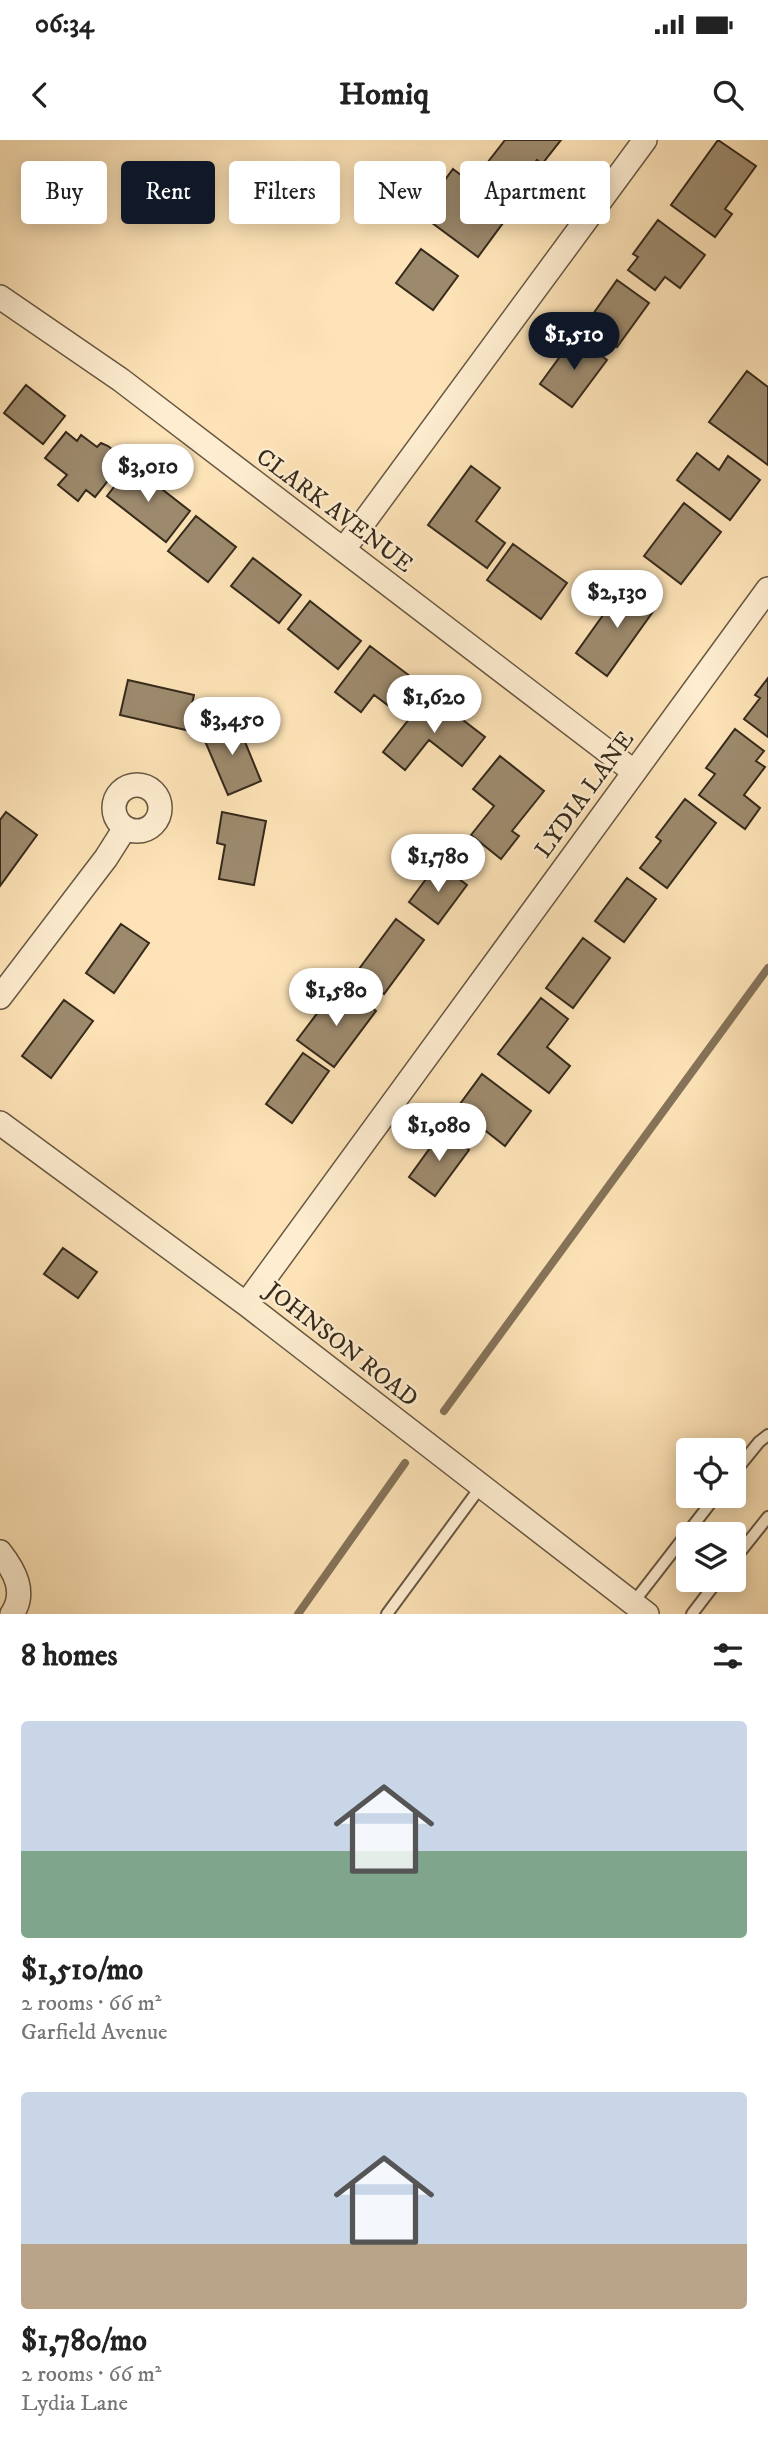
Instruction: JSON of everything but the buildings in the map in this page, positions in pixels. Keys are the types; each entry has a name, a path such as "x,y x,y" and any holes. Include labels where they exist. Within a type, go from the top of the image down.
{"street":[{"path":"344,549 645,140"},
{"name":"CLARK AVENUE","path":"0,297 121,380 634,771"},
{"name":"LYDIA LANE","path":"246,1304 768,589"},
{"path":"0,997 106,858 125,828"},
{"name":"JOHNSON ROAD","path":"0,1123 246,1304 640,1609"},
{"path":"0,1552 18,1579 18,1606 12,1614"}],"lane":[{"path":"746,1458 768,1435"},
{"path":"387,1614 482,1485"},
{"path":"640,1609 708,1508"},
{"path":"746,1545 768,1517"},
{"path":"692,1614 709,1592"}],"waterway":[{"path":"444,1411 768,968"},
{"path":"298,1614 405,1463"}]}
